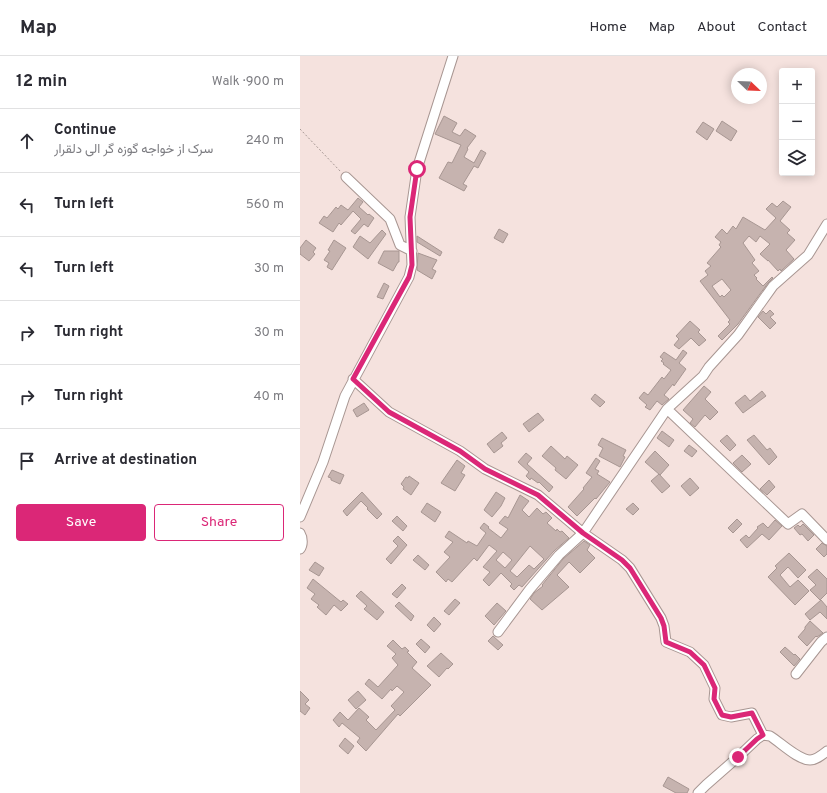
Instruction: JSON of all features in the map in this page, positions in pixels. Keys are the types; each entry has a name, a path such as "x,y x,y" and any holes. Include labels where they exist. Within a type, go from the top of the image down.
{"street":[{"path":"300,517 323,462 345,396 409,277 412,265 410,217 417,169 454,56"},
{"path":"346,177 390,220 400,245 412,251"},
{"path":"498,632 559,555 583,533 667,409 703,376 709,367 738,335 773,286 808,255 827,224"},
{"path":"353,379 389,412 460,451 485,469 538,495 583,533 622,560 630,568 661,618 664,626 666,642 690,652 704,665 715,688 714,699 722,715 731,717 752,713 763,735"},
{"path":"667,409 788,524 802,514 827,540"},
{"path":"300,533 302,536 302,546 300,549"},
{"path":"796,674 821,642 827,637"},
{"path":"698,793 706,784 763,735 770,736 803,758 810,760 827,752"}],"path":[{"path":"300,129 346,177"}],"building":[{"path":"444,116 457,123 452,132 460,136 465,129 476,136 467,148 468,149 464,157 474,163 481,150 486,153 478,168 474,166 463,184 467,186 464,191 439,178 448,162 452,163 461,145 435,134"},
{"path":"722,121 737,131 731,141 716,131"},
{"path":"703,122 714,129 707,140 696,132"},
{"path":"358,198 363,202 359,207 374,218 368,227 364,224 355,234 351,231 361,219 353,211 341,225 339,223 333,232 319,223 324,216 327,218 336,207 338,209 341,205 348,210"},
{"path":"783,201 791,207 780,221 790,230 787,233 795,240 786,250 794,259 781,271 780,269 778,271 760,254 770,244 760,236 756,242 749,236 743,243 755,260 752,263 759,271 754,275 757,278 756,279 763,286 772,277 773,278 738,324 722,340 718,336 730,324 728,322 730,320 700,281 708,275 705,271 711,266 707,263 721,247 719,245 721,242 715,237 722,229 727,234 733,226 736,229 743,217 765,230 776,218 766,209 772,203 777,207","holes":["722,279 731,290 724,297 722,295 720,297 712,286"]},
{"path":"499,229 508,234 503,243 494,238"},
{"path":"382,230 386,234 368,259 353,247 360,236 370,243"},
{"path":"417,236 442,252 440,256 417,242"},
{"path":"306,240 316,248 313,252 315,254 309,261 300,254 300,248"},
{"path":"334,240 346,248 332,270 327,267 329,263 324,260 330,251 328,250"},
{"path":"384,251 399,251 399,262 393,271 378,263"},
{"path":"418,253 437,260 432,269 436,271 432,279 417,270"},
{"path":"384,283 389,286 383,299 377,297"},
{"path":"770,310 774,314 770,317 776,323 770,329 758,317 763,311 766,314"},
{"path":"690,321 700,330 698,332 706,340 699,346 691,338 679,349 674,345 679,339 676,336"},
{"path":"683,350 687,353 679,363 686,369 674,386 673,384 664,395 669,399 662,405 657,401 650,410 645,407 647,405 639,398 644,392 648,395 662,377 664,379 671,370 663,364 664,363 661,361 663,359 660,357 664,352 676,360"},
{"path":"704,386 711,392 705,399 718,412 710,420 705,415 695,427 690,423 693,419 683,410"},
{"path":"762,391 766,396 743,413 735,403 745,395 750,401"},
{"path":"595,394 605,402 600,407 591,399"},
{"path":"364,403 369,410 357,417 353,410"},
{"path":"538,413 544,420 529,432 523,424"},
{"path":"662,431 674,440 669,447 657,438"},
{"path":"502,432 507,438 501,443 503,446 494,453 487,444"},
{"path":"727,435 736,445 730,451 720,441"},
{"path":"754,435 767,450 770,448 777,457 769,465 747,440"},
{"path":"602,438 626,450 623,456 625,457 620,467 599,456 603,448 598,445"},
{"path":"689,445 697,451 692,457 684,451"},
{"path":"551,446 565,459 567,456 578,465 566,479 542,456"},
{"path":"655,451 669,465 660,475 645,462"},
{"path":"526,453 532,458 527,464 553,487 549,492 539,482 538,483 531,478 530,480 526,476 529,472 518,462"},
{"path":"742,455 751,464 742,472 733,463"},
{"path":"596,458 600,461 595,469 599,471 597,474 610,482 596,499 595,498 577,516 568,507 584,489 583,488 592,477 586,473"},
{"path":"457,460 465,466 461,473 465,475 455,491 441,483"},
{"path":"332,470 344,475 340,484 328,477"},
{"path":"659,474 670,486 662,493 651,481"},
{"path":"409,476 419,483 411,495 403,489 404,487 401,484 406,477 408,478"},
{"path":"690,478 699,488 690,496 681,486"},
{"path":"769,480 775,487 767,495 760,489"},
{"path":"362,492 382,514 377,519 361,501 347,516 343,511"},
{"path":"496,492 505,498 501,506 492,517 484,510"},
{"path":"520,495 529,501 522,510 529,517 537,508 543,514 546,512 552,518 547,523 556,531 557,529 560,532 562,531 569,538 554,551 522,587 519,585 514,590 510,586 512,584 501,573 489,586 483,580 490,572 483,567 497,551 489,545 477,561 474,558 452,582 448,579 446,582 436,572 450,557 444,552 453,542 445,537 449,531 467,543 468,541 477,546 486,533 480,528 484,523 501,538 508,529 499,523 505,516 508,518","holes":["530,546 544,559 534,569 529,565 517,577 510,571","503,552 512,560 505,568 496,560"]},
{"path":"427,503 441,512 435,522 421,512"},
{"path":"633,503 639,509 633,515 626,509"},
{"path":"397,516 407,526 403,531 392,521"},
{"path":"737,519 742,524 733,533 728,528"},
{"path":"775,520 782,526 769,540 762,534 747,548 740,540 746,535 749,538 758,528 757,527 763,523 768,528"},
{"path":"803,524 814,535 808,541 794,528 798,525 800,527"},
{"path":"398,536 407,545 391,564 386,559 398,546 393,541"},
{"path":"584,541 590,545 587,550 595,558 580,573 569,562 557,575 569,587 542,610 530,599 534,593 543,586 542,585 563,559"},
{"path":"822,543 827,546 827,554 824,557 816,549"},
{"path":"789,553 806,570 798,578 788,567 780,575 790,587 798,580 809,591 795,605 768,577 777,568 775,566"},
{"path":"418,555 429,565 425,570 413,560"},
{"path":"315,562 324,568 319,576 309,570"},
{"path":"817,569 827,579 827,593 820,600 810,590 816,585 808,577"},
{"path":"313,579 341,602 343,600 348,604 341,611 334,605 326,615 317,607 319,605 311,599 315,594 307,588"},
{"path":"402,584 406,588 397,598 392,594"},
{"path":"361,591 384,612 377,620 364,609 367,606 356,596"},
{"path":"455,599 460,603 449,615 444,611"},
{"path":"821,600 827,607 827,619 820,612 810,620 805,614"},
{"path":"399,602 414,616 411,621 395,606"},
{"path":"497,603 506,611 494,625 485,616"},
{"path":"434,617 441,624 434,632 427,625"},
{"path":"810,621 823,633 817,637 816,636 807,646 798,637"},
{"path":"493,636 503,645 498,650 488,641"},
{"path":"421,639 430,647 425,653 416,644"},
{"path":"393,640 402,649 405,647 409,651 407,652 417,662 412,668 431,685 400,716 398,714 366,751 357,742 360,738 342,723 339,727 333,720 340,712 348,720 359,708 369,717 366,720 376,730 395,710 391,706 404,692 397,686 392,691 391,689 382,699 365,684 369,679 378,687 398,665 392,658 396,654 387,646"},
{"path":"785,647 800,659 794,666 780,652"},
{"path":"441,653 453,664 439,677 427,666"},
{"path":"300,691 309,700 305,704 310,708 305,715 300,711"},
{"path":"358,691 366,700 356,709 348,700"},
{"path":"345,738 354,746 348,754 339,746"},
{"path":"668,777 689,789 687,793 676,793 663,786"}],"route":[{"path":"417,169 410,217 412,265 409,277 353,379 389,412 460,451 485,469 538,495 583,533 622,560 630,568 661,618 664,626 664,636 666,642 690,652 704,665 715,688 714,699 722,715 731,717 752,713 763,735 738,757"}]}
